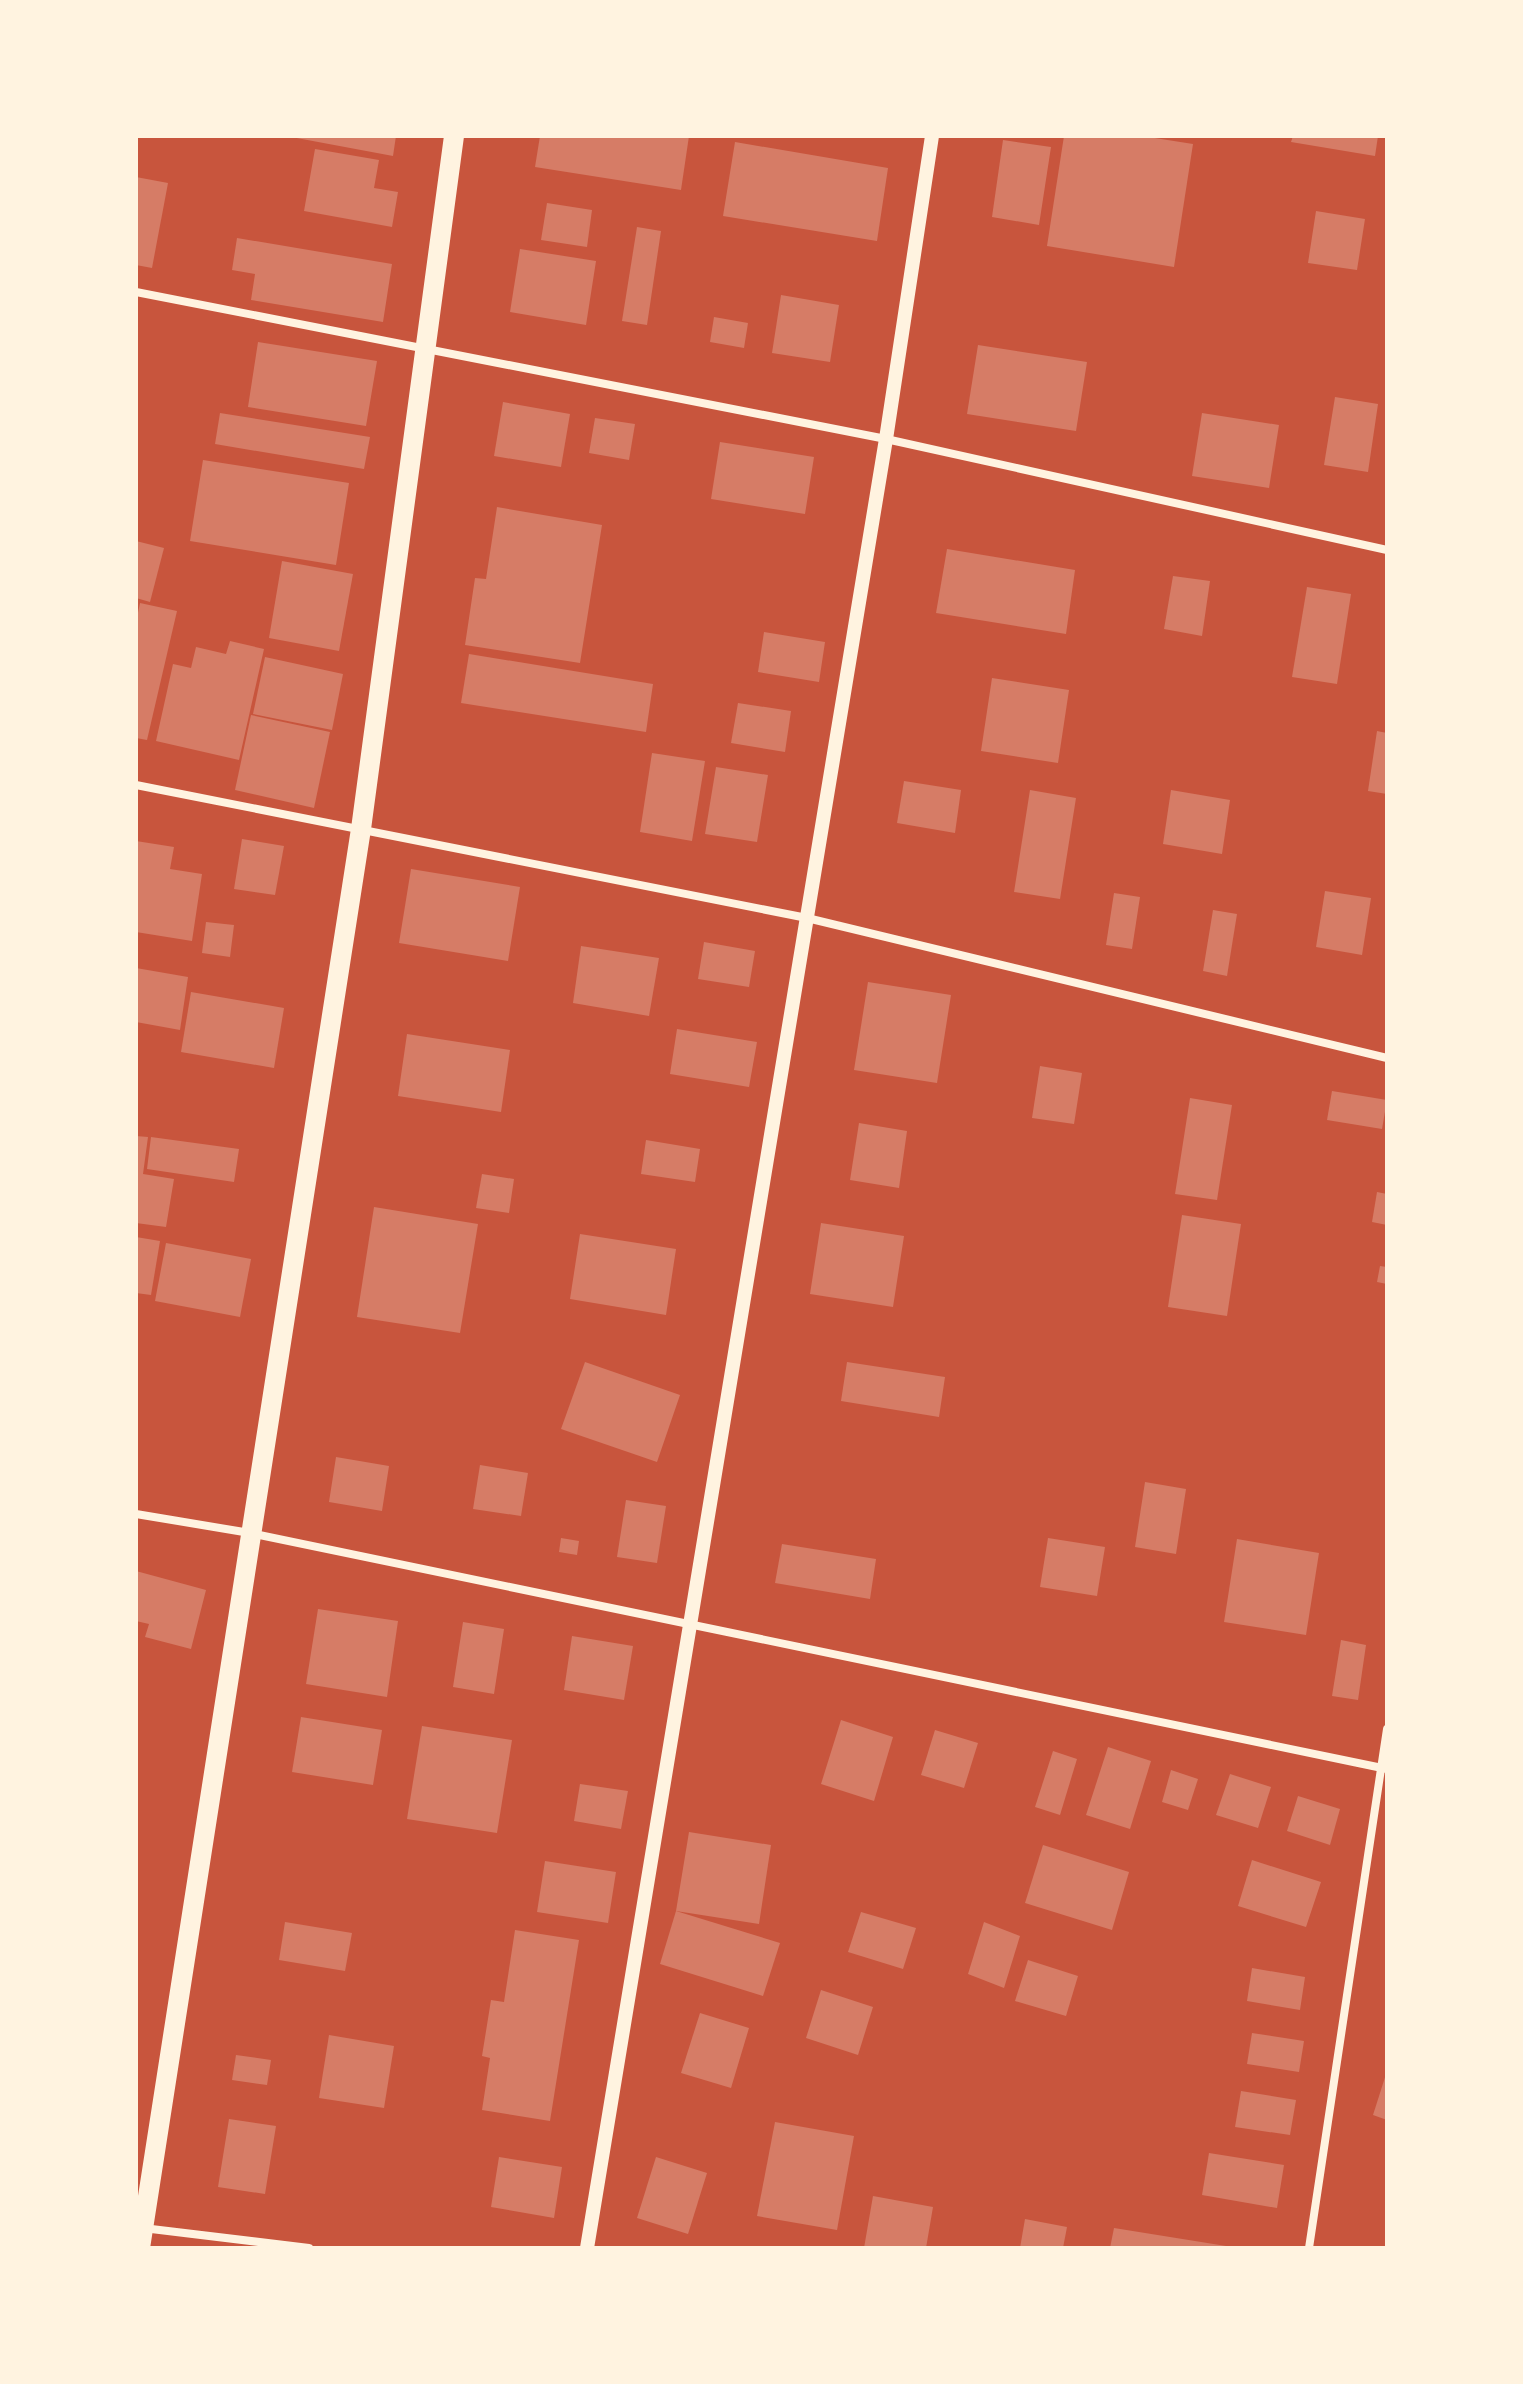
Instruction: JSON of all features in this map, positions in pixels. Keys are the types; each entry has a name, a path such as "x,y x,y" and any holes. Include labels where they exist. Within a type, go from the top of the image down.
{"main road":[{"path":"140,2234 361,829 423,346 454,136"}],"street":[{"path":"587,2248 886,439 932,136"},
{"path":"136,292 886,439 1387,550"},
{"path":"136,785 807,918 1387,1058"},
{"path":"136,1514 250,1533 1384,1768"},
{"path":"1309,2248 1384,1768 1387,1729"},
{"path":"140,2234 309,2248"}],"building":[{"path":"286,136 396,136 393,156"},
{"path":"540,136 689,136 681,190 535,167"},
{"path":"1064,136 1142,136 1193,144 1174,267 1047,246"},
{"path":"1293,136 1378,136 1375,156 1291,142"},
{"path":"1003,140 1051,147 1039,225 992,217"},
{"path":"735,142 888,168 877,241 723,216"},
{"path":"315,149 379,160 374,188 398,192 392,227 304,211"},
{"path":"136,177 168,183 152,268 136,265"},
{"path":"547,203 592,210 587,247 541,240"},
{"path":"1316,211 1365,219 1357,270 1308,263"},
{"path":"637,227 661,231 647,325 622,321"},
{"path":"237,238 392,264 383,322 251,300 255,274 232,270"},
{"path":"520,249 596,261 586,325 510,312"},
{"path":"781,295 839,305 830,362 772,353"},
{"path":"714,317 748,323 744,348 710,342"},
{"path":"258,342 377,361 366,426 248,407"},
{"path":"978,345 1087,362 1076,431 967,414"},
{"path":"1335,397 1378,404 1368,472 1324,465"},
{"path":"503,402 570,414 561,467 494,456"},
{"path":"220,413 370,437 364,469 215,444"},
{"path":"1202,413 1279,425 1269,488 1192,476"},
{"path":"595,418 635,424 629,460 589,453"},
{"path":"720,442 814,457 805,514 711,499"},
{"path":"203,460 349,483 336,565 190,541"},
{"path":"497,507 602,525 580,663 465,645 475,578 486,579"},
{"path":"136,541 164,548 150,602 136,598"},
{"path":"947,549 1075,570 1066,634 936,613"},
{"path":"282,561 353,574 339,651 269,638"},
{"path":"1173,576 1210,581 1202,636 1164,629"},
{"path":"1307,587 1351,594 1337,684 1292,677"},
{"path":"140,603 177,611 147,740 136,738 136,622"},
{"path":"764,632 825,642 819,682 758,672"},
{"path":"230,641 264,649 239,760 156,741 173,664 191,668 196,647 226,654"},
{"path":"469,654 653,684 646,732 461,703"},
{"path":"265,657 343,674 332,730 253,714"},
{"path":"992,678 1069,690 1058,763 981,751"},
{"path":"738,703 791,711 785,752 731,743"},
{"path":"251,715 330,732 314,808 235,790"},
{"path":"1377,731 1387,733 1387,794 1368,791"},
{"path":"652,753 705,761 692,841 640,832"},
{"path":"716,767 768,775 757,842 705,834"},
{"path":"904,781 961,790 955,833 897,823"},
{"path":"1030,790 1076,798 1060,899 1014,892"},
{"path":"1171,790 1230,800 1222,854 1163,844"},
{"path":"242,839 284,846 275,895 234,889"},
{"path":"136,841 174,847 170,869 202,874 192,941 136,932"},
{"path":"411,869 520,887 508,961 399,943"},
{"path":"1325,891 1371,898 1362,955 1316,947"},
{"path":"1114,893 1140,897 1132,949 1106,945"},
{"path":"1213,910 1237,914 1227,976 1203,971"},
{"path":"206,922 234,925 230,957 202,953"},
{"path":"704,942 755,951 749,987 698,979"},
{"path":"581,946 659,958 649,1016 573,1003"},
{"path":"136,968 188,977 180,1030 136,1022"},
{"path":"868,982 951,995 937,1083 854,1070"},
{"path":"191,992 284,1008 274,1068 181,1052"},
{"path":"677,1029 757,1042 749,1087 670,1074"},
{"path":"407,1034 510,1050 501,1112 398,1096"},
{"path":"1040,1066 1082,1073 1074,1124 1032,1118"},
{"path":"1332,1091 1387,1100 1382,1129 1327,1120"},
{"path":"1190,1098 1232,1105 1217,1200 1175,1194"},
{"path":"859,1123 907,1131 899,1188 850,1180"},
{"path":"136,1136 148,1137 143,1174 174,1179 166,1227 136,1223"},
{"path":"151,1137 239,1149 234,1182 147,1169"},
{"path":"646,1140 700,1149 695,1182 641,1174"},
{"path":"482,1174 514,1179 509,1213 476,1208"},
{"path":"1377,1192 1387,1194 1387,1225 1372,1222"},
{"path":"374,1207 478,1224 460,1333 357,1317"},
{"path":"1182,1215 1241,1224 1227,1316 1168,1307"},
{"path":"821,1223 904,1236 893,1307 810,1294"},
{"path":"580,1234 676,1249 666,1315 570,1299"},
{"path":"136,1237 160,1241 151,1295 136,1293"},
{"path":"166,1243 251,1259 240,1317 155,1301"},
{"path":"1380,1266 1387,1267 1387,1284 1377,1282"},
{"path":"585,1362 680,1395 657,1462 561,1429"},
{"path":"847,1362 945,1377 939,1417 841,1401"},
{"path":"336,1457 389,1466 382,1511 329,1502"},
{"path":"480,1465 528,1473 521,1516 473,1509"},
{"path":"1145,1482 1186,1489 1176,1554 1135,1547"},
{"path":"626,1500 666,1506 657,1563 617,1557"},
{"path":"561,1538 579,1541 577,1555 559,1552"},
{"path":"1048,1538 1105,1547 1097,1596 1040,1587"},
{"path":"1237,1539 1319,1553 1306,1635 1224,1622"},
{"path":"782,1544 876,1559 870,1599 775,1583"},
{"path":"136,1571 206,1590 191,1649 145,1637 149,1624 136,1621"},
{"path":"318,1609 398,1621 387,1697 306,1684"},
{"path":"463,1622 504,1629 494,1694 453,1687"},
{"path":"572,1636 633,1646 624,1700 564,1690"},
{"path":"1341,1640 1366,1645 1358,1700 1332,1696"},
{"path":"301,1717 382,1730 373,1785 292,1772"},
{"path":"841,1720 893,1737 874,1801 821,1784"},
{"path":"422,1726 512,1740 497,1833 407,1819"},
{"path":"935,1730 978,1743 964,1788 921,1775"},
{"path":"1108,1747 1151,1761 1130,1829 1086,1815"},
{"path":"1053,1751 1077,1759 1060,1815 1035,1807"},
{"path":"1171,1770 1198,1779 1188,1810 1162,1802"},
{"path":"1230,1774 1271,1787 1258,1828 1216,1815"},
{"path":"580,1784 628,1791 621,1829 574,1821"},
{"path":"1298,1796 1340,1809 1330,1845 1287,1831"},
{"path":"689,1832 771,1845 759,1924 676,1911"},
{"path":"1043,1845 1129,1872 1112,1930 1025,1903"},
{"path":"1252,1860 1321,1882 1306,1927 1238,1906"},
{"path":"545,1861 616,1872 608,1923 537,1912"},
{"path":"676,1911 780,1943 763,1996 660,1964"},
{"path":"861,1912 916,1928 903,1969 848,1952"},
{"path":"285,1922 352,1933 345,1971 279,1960"},
{"path":"984,1922 1020,1936 1004,1988 968,1974"},
{"path":"515,1930 579,1940 550,2121 482,2110 490,2058 482,2056 491,2000 504,2002"},
{"path":"1028,1960 1078,1976 1066,2016 1015,2001"},
{"path":"1252,1968 1305,1977 1300,2010 1247,2001"},
{"path":"821,1990 873,2007 858,2055 806,2038"},
{"path":"700,2013 749,2028 731,2088 681,2073"},
{"path":"1252,2033 1304,2041 1299,2072 1247,2064"},
{"path":"329,2035 394,2046 384,2108 319,2098"},
{"path":"236,2055 271,2060 267,2085 232,2080"},
{"path":"1387,2071 1387,2120 1373,2115"},
{"path":"1241,2091 1296,2100 1290,2135 1235,2127"},
{"path":"229,2119 276,2126 265,2194 218,2187"},
{"path":"775,2122 854,2136 837,2230 757,2216"},
{"path":"1209,2153 1284,2165 1277,2208 1202,2195"},
{"path":"499,2157 562,2167 554,2218 491,2207"},
{"path":"656,2157 707,2173 688,2234 637,2218"},
{"path":"873,2196 933,2207 926,2248 864,2248"},
{"path":"1025,2219 1067,2227 1063,2248 1020,2248"},
{"path":"1114,2228 1226,2246 1226,2248 1110,2248"}]}
